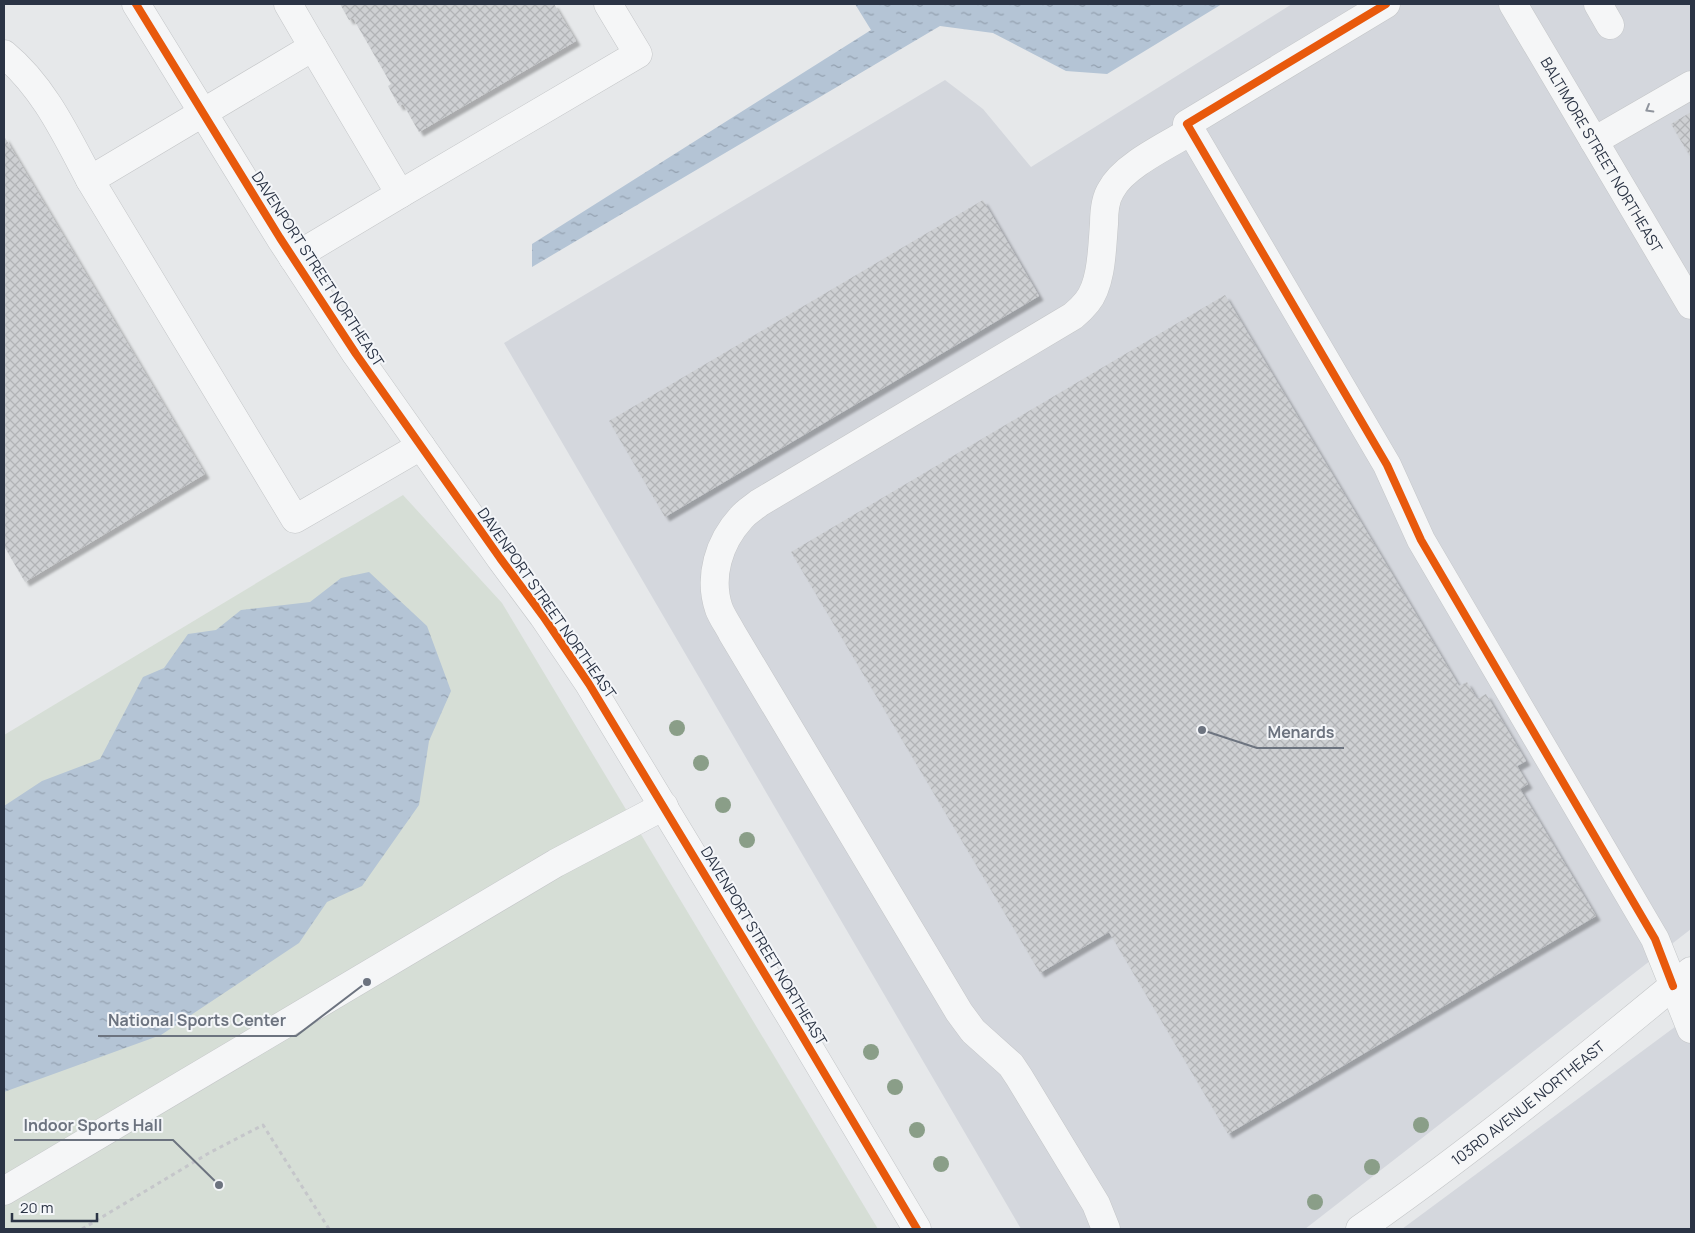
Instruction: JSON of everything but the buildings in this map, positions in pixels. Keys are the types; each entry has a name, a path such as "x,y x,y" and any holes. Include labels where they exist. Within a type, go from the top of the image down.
{"street":[{"name":"DAVENPORT STREET NORTHEAST","path":"136,4 202,114 356,354 543,616 589,684 917,1229"},
{"path":"288,4 400,194"},
{"path":"293,258 638,54 608,4"},
{"path":"1386,4 1187,124 1388,464 1421,540 1655,939 1682,978 1691,1029"},
{"name":"BALTIMORE STREET NORTHEAST","path":"1513,4 1594,141 1683,272 1691,305"},
{"path":"90,180 313,47"},
{"path":"4,54 19,67 48,102 90,180 295,519 421,446"},
{"path":"1594,141 1691,85"},
{"path":"1106,1229 1096,1204 1011,1065 973,1031 959,1012 732,633 719,609 714,589 720,551 730,532 742,517 759,503 1073,316 1088,301 1101,264 1105,212 1110,190 1123,175 1141,161 1191,131"},
{"path":"4,1191 556,863 664,806"},
{"name":"103RD AVENUE NORTHEAST","path":"1360,1229 1427,1182 1588,1056 1682,978"}],"path":[{"path":"82,1229 210,1153 263,1125 328,1229"}],"shaded area":[{"path":"1292,4 1691,4 1691,929 1305,1229 1021,1229 504,343 945,80 983,109 1031,167"},
{"path":"403,495 502,603 878,1229 4,1229 4,735"},
{"path":"1691,1015 1691,1229 1402,1229"}],"water":[{"path":"855,4 1222,4 1107,74 1066,71 993,33 940,26 532,267 532,244 871,30"},
{"path":"369,572 427,626 451,691 429,741 419,805 362,886 327,902 299,943 161,1035 4,1092 4,806 42,781 100,759 143,677 164,668 188,634 216,630 241,610 310,602 341,578"}],"cycle path":[{"path":"136,4 280,238 356,354 543,616 589,684 917,1229"},
{"path":"1386,4 1187,124 1387,465 1421,540 1655,939 1673,986"}],"place":[{"name":"Menards","path":"1202,730"},
{"name":"National Sports Center","path":"367,982"},
{"name":"Indoor Sports Hall","path":"219,1185"}]}
